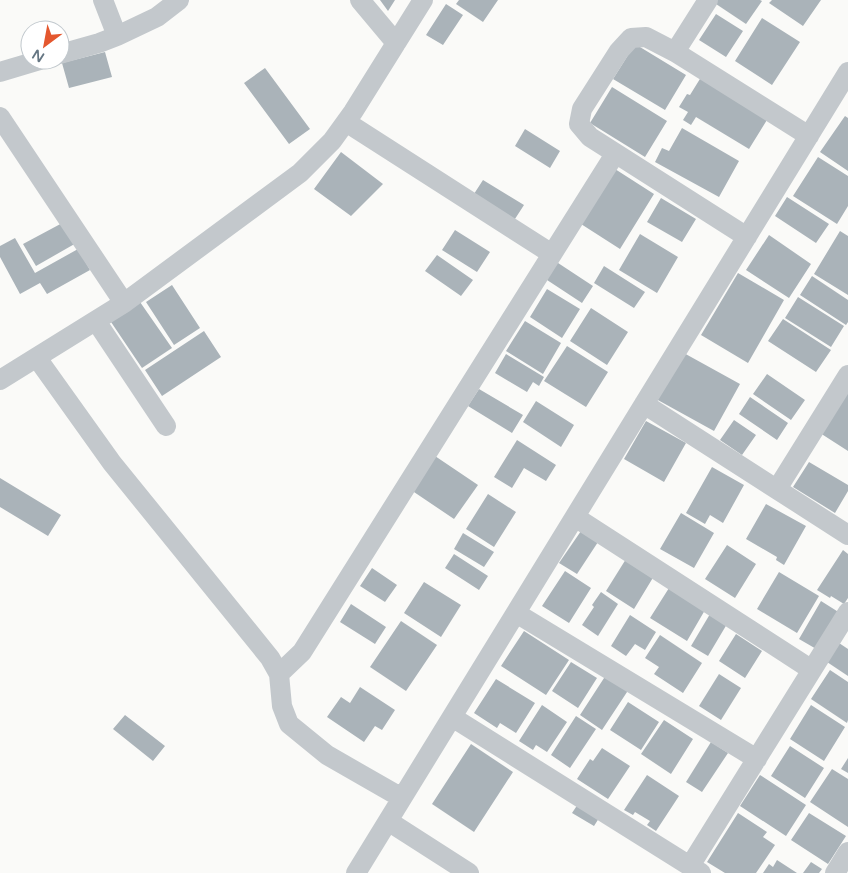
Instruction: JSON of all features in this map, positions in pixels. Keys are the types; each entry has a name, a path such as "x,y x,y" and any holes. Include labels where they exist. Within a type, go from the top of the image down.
{"street":[{"path":"103,0 117,36"},
{"path":"70,51 117,36 157,17 179,0"},
{"path":"360,0 396,43"},
{"path":"0,380 124,303 300,173 332,141 346,122 423,0"},
{"path":"675,52 708,0"},
{"path":"747,237 590,137 579,124 582,109 619,51 631,38 646,37 675,52 809,136"},
{"path":"0,72 20,66"},
{"path":"356,873 848,72"},
{"path":"0,117 124,303"},
{"path":"346,122 552,254"},
{"path":"279,674 302,652 615,154"},
{"path":"96,321 166,426"},
{"path":"37,358 112,463 270,658 279,674 282,706 289,724 327,755 402,798"},
{"path":"776,489 848,375"},
{"path":"644,404 848,535"},
{"path":"575,517 812,670"},
{"path":"452,717 695,870 757,758 848,612"},
{"path":"516,613 757,758"},
{"path":"388,821 469,873"},
{"path":"835,873 848,852"}],"building":[{"path":"380,0 395,0 388,11"},
{"path":"459,0 498,0 483,22 456,4"},
{"path":"710,0 760,0 762,1 746,24"},
{"path":"772,0 821,0 803,26 769,3"},
{"path":"446,4 463,15 443,45 426,35"},
{"path":"716,14 743,31 726,57 699,40"},
{"path":"762,18 800,42 772,85 735,61"},
{"path":"635,44 686,75 665,110 613,79"},
{"path":"105,52 112,77 69,88 64,70 70,70 70,61"},
{"path":"265,68 310,129 289,144 244,83"},
{"path":"703,74 770,115 749,149 696,117 691,125 683,120 688,112 679,107 687,94 690,95"},
{"path":"612,87 667,121 645,157 590,123"},
{"path":"845,116 848,118 848,171 820,152"},
{"path":"682,128 739,161 719,197 655,162 662,148 669,151"},
{"path":"525,129 560,151 550,168 515,146"},
{"path":"341,152 383,184 351,216 314,189"},
{"path":"818,157 848,176 848,206 837,224 793,196"},
{"path":"615,169 654,194 620,249 581,224"},
{"path":"483,180 524,205 513,222 472,197"},
{"path":"787,197 829,224 816,243 775,216"},
{"path":"661,198 696,219 682,242 647,222"},
{"path":"66,221 78,242 36,266 23,244"},
{"path":"455,230 490,252 477,272 442,250"},
{"path":"840,231 848,236 848,295 814,274"},
{"path":"640,234 678,257 657,293 619,270"},
{"path":"769,235 811,264 789,298 746,270"},
{"path":"15,238 35,273 78,249 90,270 47,294 40,283 20,294 0,257 0,246"},
{"path":"437,255 473,280 461,296 425,271"},
{"path":"555,261 593,286 582,303 544,278"},
{"path":"604,266 645,292 634,308 594,283"},
{"path":"738,273 784,300 748,363 701,335"},
{"path":"812,276 848,300 848,322 846,325 800,295"},
{"path":"172,285 200,328 174,345 146,302"},
{"path":"547,289 580,309 562,338 530,317"},
{"path":"798,297 844,326 831,347 785,318"},
{"path":"140,302 172,348 142,368 111,322"},
{"path":"591,308 628,332 607,365 570,341"},
{"path":"783,319 831,350 816,372 768,341"},
{"path":"525,321 561,343 543,374 506,351"},
{"path":"204,331 221,357 162,396 145,370"},
{"path":"567,346 608,372 586,407 544,381"},
{"path":"682,352 740,384 714,431 656,399"},
{"path":"506,354 544,377 539,386 533,382 527,392 495,373"},
{"path":"767,374 805,400 791,420 753,394"},
{"path":"479,389 523,415 512,433 468,406"},
{"path":"848,391 848,451 820,433"},
{"path":"750,397 788,423 777,440 739,414"},
{"path":"536,401 574,425 561,447 523,422"},
{"path":"734,420 756,435 742,455 720,440"},
{"path":"646,421 686,443 664,482 624,459"},
{"path":"517,440 556,465 546,481 524,468 512,488 494,477"},
{"path":"435,456 478,485 454,519 411,490"},
{"path":"809,462 848,485 848,491 835,513 793,487"},
{"path":"712,467 744,485 723,523 710,515 705,524 686,513"},
{"path":"0,478 61,515 48,536 0,507"},
{"path":"488,494 516,512 494,547 466,529"},
{"path":"766,504 806,526 784,565 776,560 777,557 746,539"},
{"path":"681,513 714,533 694,568 660,549"},
{"path":"581,531 598,542 577,574 559,563"},
{"path":"463,533 494,552 484,567 454,549"},
{"path":"727,545 756,564 735,598 705,579"},
{"path":"843,550 848,554 848,598 844,604 817,590"},
{"path":"454,554 488,576 479,590 445,568"},
{"path":"626,559 654,576 634,609 606,591"},
{"path":"372,568 397,585 385,602 360,586"},
{"path":"565,571 591,588 569,623 542,606"},
{"path":"779,572 819,596 797,633 757,609"},
{"path":"424,582 461,605 441,637 404,613"},
{"path":"669,588 705,610 687,641 650,618"},
{"path":"601,592 618,604 598,636 582,625"},
{"path":"821,601 840,613 818,650 799,639"},
{"path":"351,604 386,627 375,644 340,622"},
{"path":"710,614 727,624 708,656 691,646"},
{"path":"630,615 656,632 645,650 635,644 626,656 611,646"},
{"path":"401,621 437,645 406,691 370,667"},
{"path":"524,631 569,660 546,695 501,666"},
{"path":"736,634 762,651 745,678 719,661"},
{"path":"660,635 702,663 683,693 654,674 659,667 645,658"},
{"path":"836,641 848,649 848,676 824,660"},
{"path":"571,662 597,678 578,708 552,691"},
{"path":"830,670 848,682 847,723 811,699"},
{"path":"719,674 741,688 721,720 699,706"},
{"path":"606,675 629,689 602,730 580,715"},
{"path":"496,679 535,703 516,733 500,723 497,728 474,713"},
{"path":"360,687 395,710 382,730 375,726 364,742 327,717 341,697 350,703"},
{"path":"628,702 659,722 641,750 610,730"},
{"path":"542,705 567,722 547,752 536,745 533,750 519,741"},
{"path":"811,705 845,727 824,761 790,739"},
{"path":"125,715 165,746 153,761 113,729"},
{"path":"576,716 596,729 570,768 551,755"},
{"path":"664,720 693,739 671,774 641,754"},
{"path":"711,742 728,753 702,792 686,782"},
{"path":"471,744 513,772 474,832 432,804"},
{"path":"790,746 824,768 805,798 771,776"},
{"path":"602,748 630,766 608,799 577,779 590,759 593,761"},
{"path":"848,758 848,773 841,769"},
{"path":"832,769 848,779 848,827 810,802"},
{"path":"647,775 679,796 656,831 647,825 650,821 635,812 633,815 624,810"},
{"path":"760,775 806,805 786,836 740,806"},
{"path":"580,801 601,815 594,826 572,813"},
{"path":"738,813 767,832 763,837 775,845 756,873 725,873 707,862"},
{"path":"809,813 846,836 828,864 791,840"},
{"path":"777,860 797,873 763,873 769,864 773,867"},
{"path":"811,862 822,869 819,873 803,873"}]}
